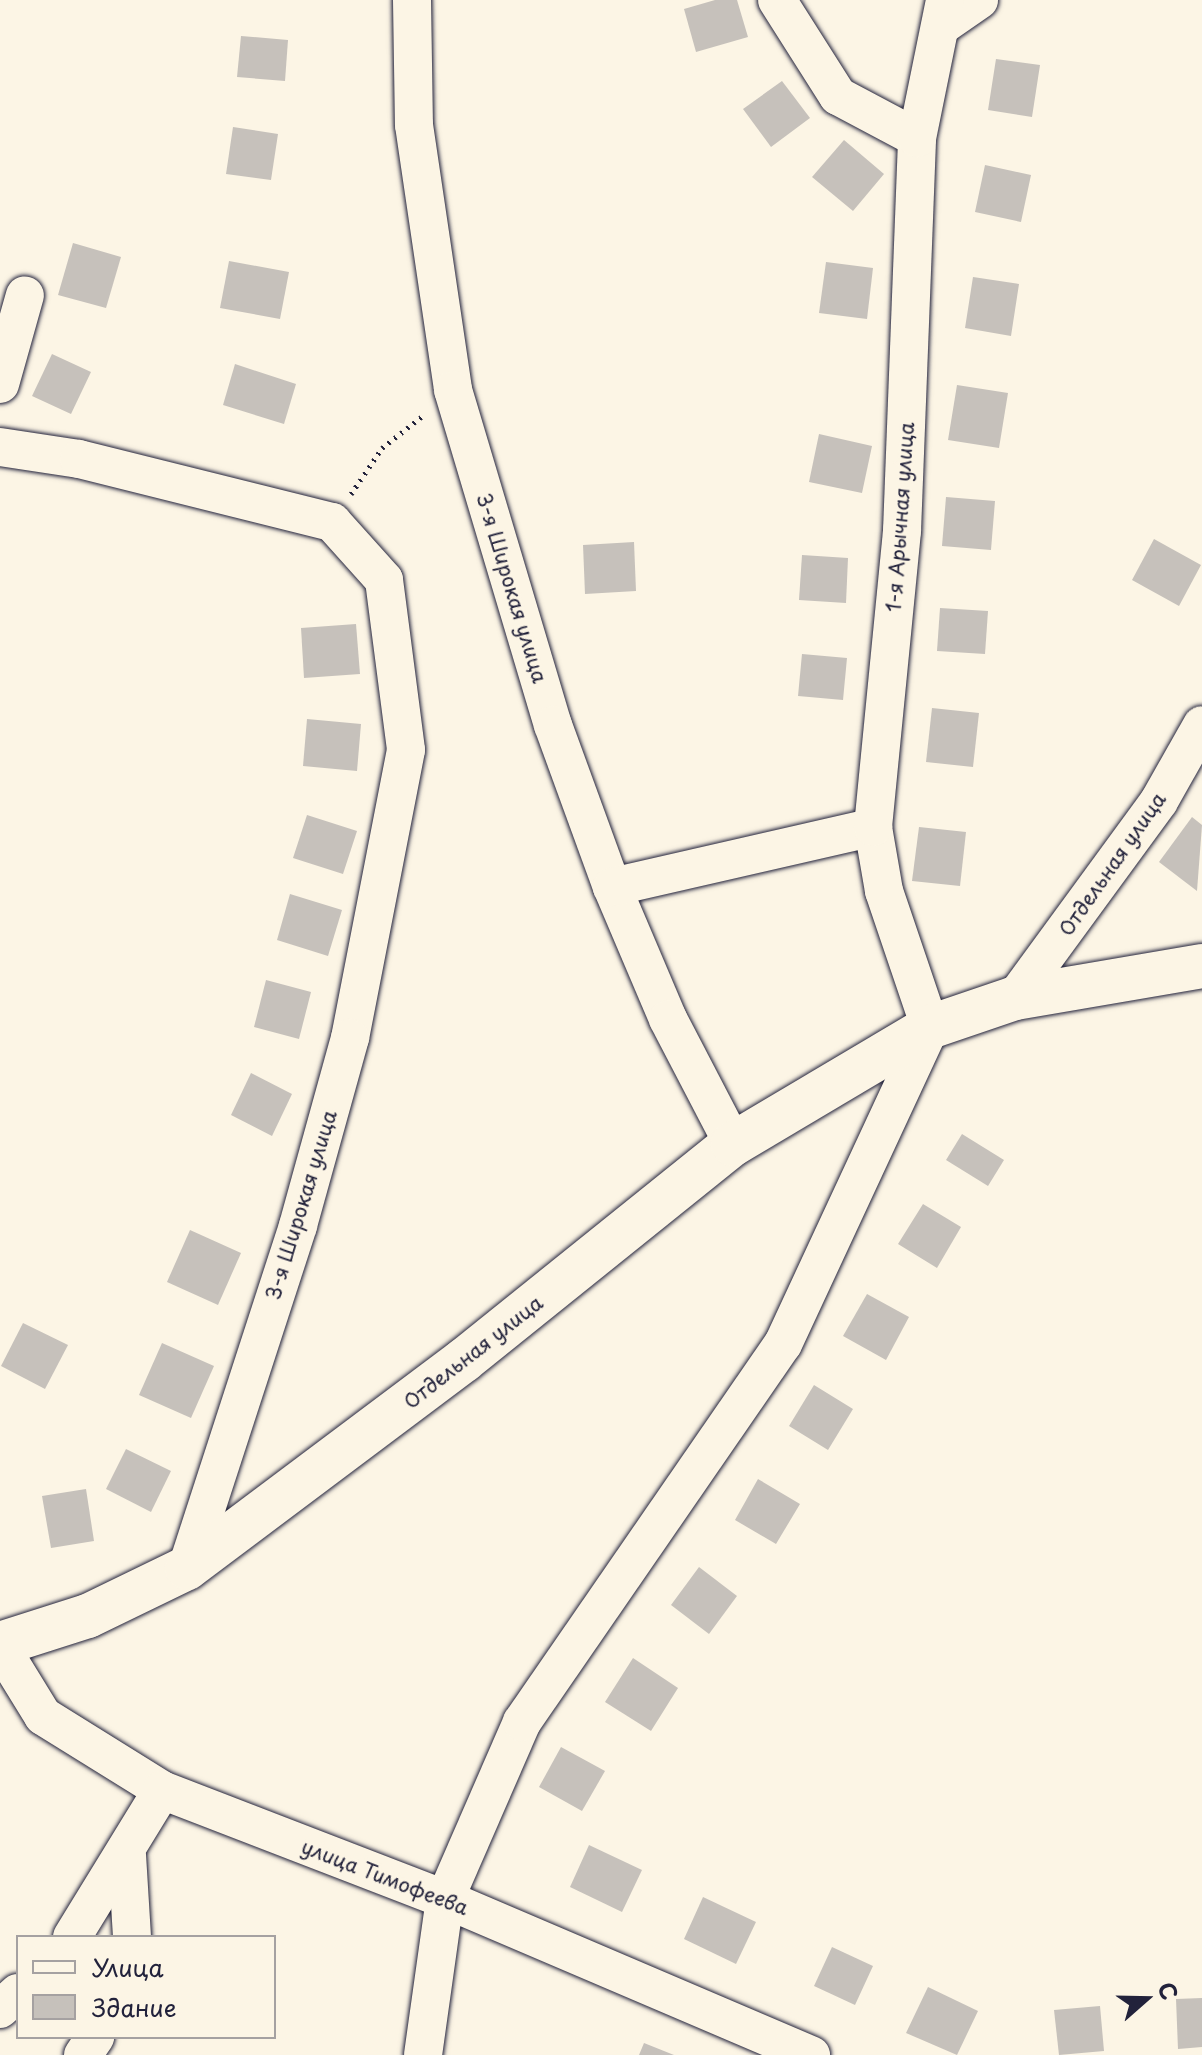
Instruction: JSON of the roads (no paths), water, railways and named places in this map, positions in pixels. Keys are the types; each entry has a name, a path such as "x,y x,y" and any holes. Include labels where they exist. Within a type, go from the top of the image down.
{"main road":[{"name":"Отдельная улица","path":"0,1645 88,1616 187,1568 464,1360 733,1144 930,1027 1015,998 1202,966"}],"street":[{"name":"3-я Широкая улица","path":"412,0 414,125 453,390 553,725 612,887 668,1019 733,1144"},
{"path":"777,0 838,96 917,138"},
{"path":"944,12 979,0"},
{"name":"1-я Арычная улица","path":"930,1027 884,891 873,827 902,531 917,138 944,12"},
{"path":"0,384 25,295"},
{"name":"3-я Широкая улица","path":"0,447 79,459 332,522 384,580 406,750 350,1038 298,1226 187,1568"},
{"name":"Отдельная улица","path":"1015,998 1159,801 1202,725"},
{"path":"612,887 873,827"},
{"path":"423,2055 445,1899 522,1722 783,1344 930,1027"},
{"name":"улица Тимофеева","path":"0,1645 43,1716 162,1790 445,1899 811,2055"},
{"path":"73,1935 127,1855 162,1790"},
{"path":"127,1855 132,1935"},
{"path":"0,2009 16,1995"}]}
